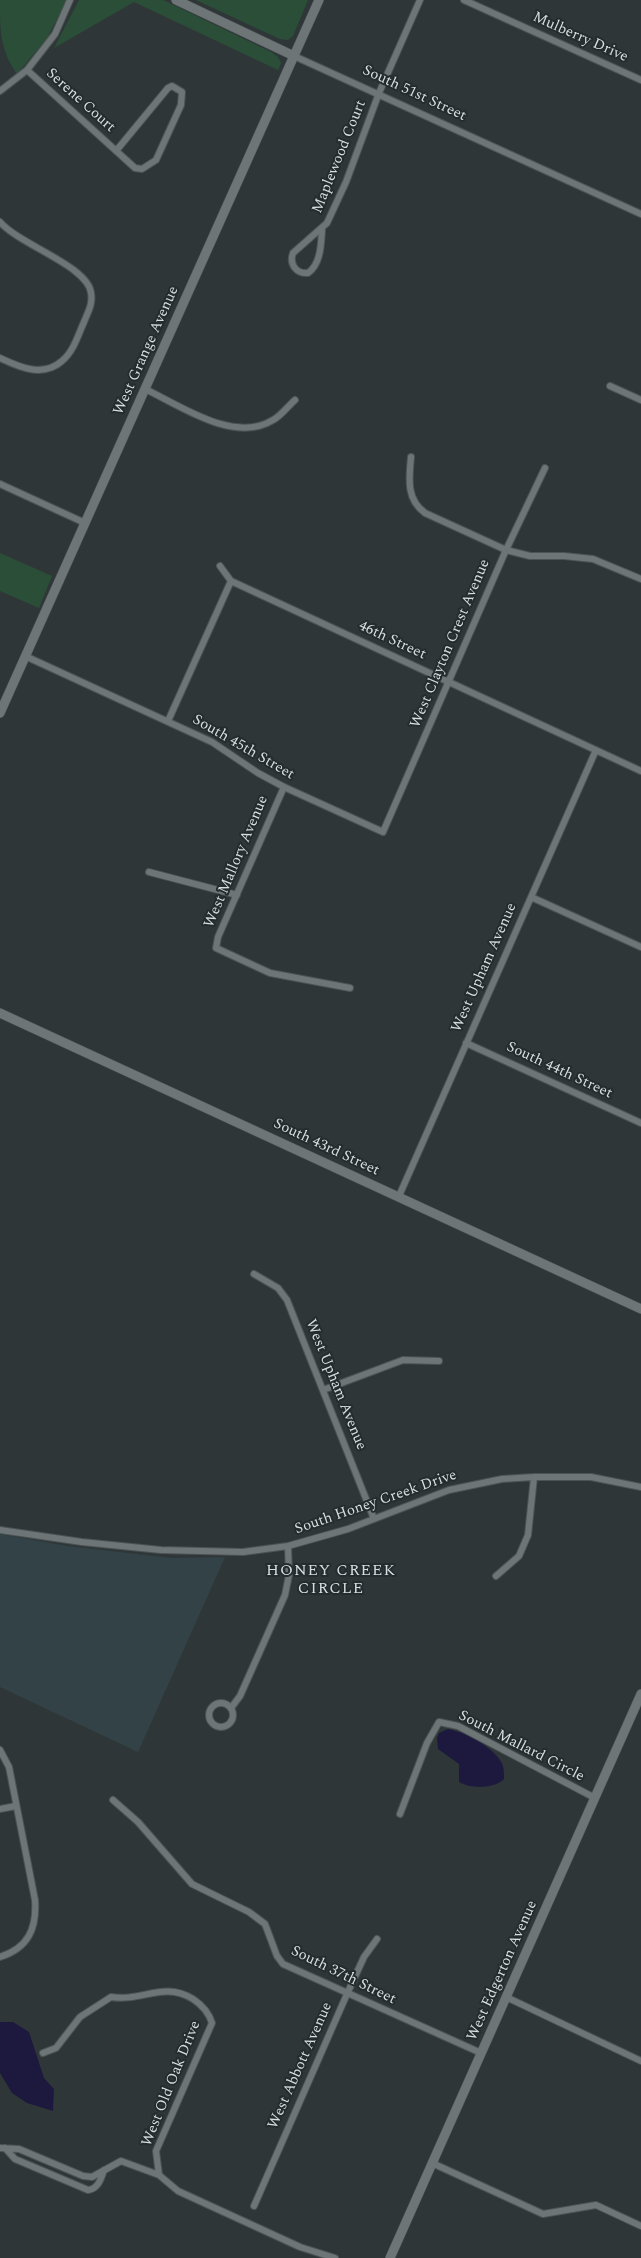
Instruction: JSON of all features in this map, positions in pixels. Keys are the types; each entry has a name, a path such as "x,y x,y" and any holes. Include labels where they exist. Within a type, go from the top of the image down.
{"street":[{"path":"0,91 27,70 55,34 70,0"},
{"name":"South 51st Street","path":"176,0 294,56 379,93 641,214"},
{"name":"West Grange Avenue","path":"0,713 319,0"},
{"name":"Maplewood Court","path":"322,230 319,254 315,267 308,272 299,272 292,264 291,259 293,253 306,240 322,230 327,223 346,182 379,93 420,0"},
{"name":"Mulberry Drive","path":"464,0 641,80"},
{"name":"Serene Court","path":"27,70 116,151 135,168 142,169 148,167 156,160 181,105 182,92 172,86 168,88 116,151"},
{"path":"0,222 6,230 27,244 75,269 87,282 92,292 91,306 71,352 62,362 51,368 35,370 20,368 0,358"},
{"path":"610,386 641,400"},
{"path":"144,390 228,427 258,427 274,420 295,400"},
{"path":"411,457 408,488 417,507 425,514 506,550 530,556 564,556 593,559 641,579"},
{"name":"West Clayton Crest Avenue","path":"383,832 450,682 506,550 545,468"},
{"path":"0,484 85,522"},
{"path":"168,721 231,581 220,566"},
{"name":"46th Street","path":"231,581 641,771"},
{"name":"South 45th Street","path":"25,656 212,742 258,773 284,787 383,832"},
{"name":"West Upham Avenue","path":"399,1196 596,750"},
{"name":"West Mallory Avenue","path":"284,787 218,937 216,948 270,973 350,988"},
{"path":"149,872 237,895"},
{"path":"531,897 641,947"},
{"name":"South 43rd Street","path":"0,1013 641,1309"},
{"name":"South 44th Street","path":"466,1043 641,1124"},
{"name":"West Upham Avenue","path":"254,1274 278,1288 287,1300 374,1519"},
{"path":"323,1390 403,1360 439,1361"},
{"path":"496,1576 519,1556 528,1535 534,1476"},
{"name":"South Honey Creek Drive","path":"0,1530 82,1542 161,1550 243,1552 288,1546 374,1519 449,1490 502,1479 534,1476 592,1477 641,1487"},
{"path":"231,1708 240,1696 286,1595 289,1575 288,1546"},
{"name":"West Edgerton Avenue","path":"390,2258 595,1798 638,1709 641,1694"},
{"path":"224,1703 231,1708 233,1716 230,1723 223,1727 212,1724 208,1716 213,1705 224,1703"},
{"name":"South Mallard Circle","path":"400,1814 427,1743 439,1722 458,1726 595,1798"},
{"path":"0,1750 9,1767 36,1900 36,1918 31,1932 24,1944 12,1953 0,1957"},
{"name":"South 37th Street","path":"113,1800 138,1822 192,1884 249,1912 265,1924 277,1956 283,1964 481,2054"},
{"path":"0,1809 16,1806"},
{"name":"West Abbott Avenue","path":"254,2206 364,1957 377,1939"},
{"name":"West Old Oak Drive","path":"43,2053 56,2048 80,2017 111,1997 124,1999 161,1991 174,1991 199,2003 209,2016 212,2023 156,2150 159,2175"},
{"path":"506,1997 641,2061"},
{"path":"2,2148 15,2159 88,2190 93,2190 98,2184 104,2170"},
{"path":"2,2148 19,2149 83,2176 92,2177 121,2161 159,2175 178,2191 300,2247 335,2258"},
{"path":"432,2163 544,2214 596,2205 641,2226"}],"shaded area":[{"path":"0,1534 67,1546 171,1558 225,1557 138,1752 0,1687"},
{"path":"448,1729 471,1737 492,1751 502,1763 504,1769 504,1779 494,1785 482,1787 470,1786 459,1782 459,1764 438,1749 437,1738 439,1733"},
{"path":"0,2022 13,2022 29,2032 44,2078 54,2089 53,2111 27,2103 12,2093 0,2073"}],"green space":[{"path":"0,0 67,0 47,38 17,74 7,56 2,40"},
{"path":"79,0 163,0 271,52 278,57 281,63 278,70 134,2 54,48"},
{"path":"196,0 308,0 293,36 288,40 280,39"},
{"path":"0,553 52,576 39,608 0,591"}],"district":[{"name":"HONEY CREEK CIRCLE","path":"331,1581"}]}
